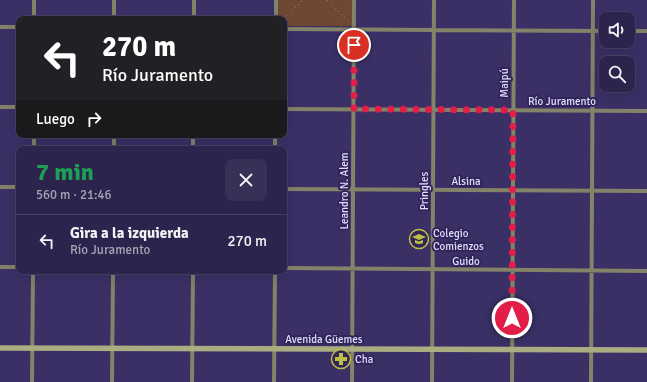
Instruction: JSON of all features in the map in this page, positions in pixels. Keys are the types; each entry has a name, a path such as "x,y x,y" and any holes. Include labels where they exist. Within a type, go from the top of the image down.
{"main road":[{"name":"Avenida Güemes","path":"0,348 647,350"}],"street":[{"path":"34,0 34,16"},
{"path":"114,0 114,16"},
{"path":"194,0 194,16"},
{"path":"276,0 276,16"},
{"name":"Leandro N. Alem","path":"352,382 354,0"},
{"name":"Pringles","path":"432,382 434,0"},
{"name":"Maipú","path":"512,382 514,0"},
{"path":"591,382 593,0"},
{"path":"0,27 16,27"},
{"path":"287,29 353,27 434,30 599,31"},
{"path":"635,31 647,31"},
{"path":"0,107 16,107"},
{"name":"Río Juramento","path":"287,109 647,111"},
{"path":"0,187 16,187"},
{"name":"Alsina","path":"287,188 647,191"},
{"path":"0,267 16,267"},
{"name":"Guido","path":"287,268 647,271"},
{"path":"32,382 33,274"},
{"path":"112,382 113,274"},
{"path":"192,382 193,274"},
{"path":"274,382 275,274"}],"path":[{"path":"287,16 303,0"},
{"path":"327,0 353,27"}],"shaded area":[{"path":"277,0 354,0 353,26 287,26 287,16 277,16"}],"place":[{"name":"Colegio Comienzos","path":"419,239"},
{"name":"Cha","path":"341,359"}],"route":[{"path":"354,45 354,109 513,110 512,318"}]}
